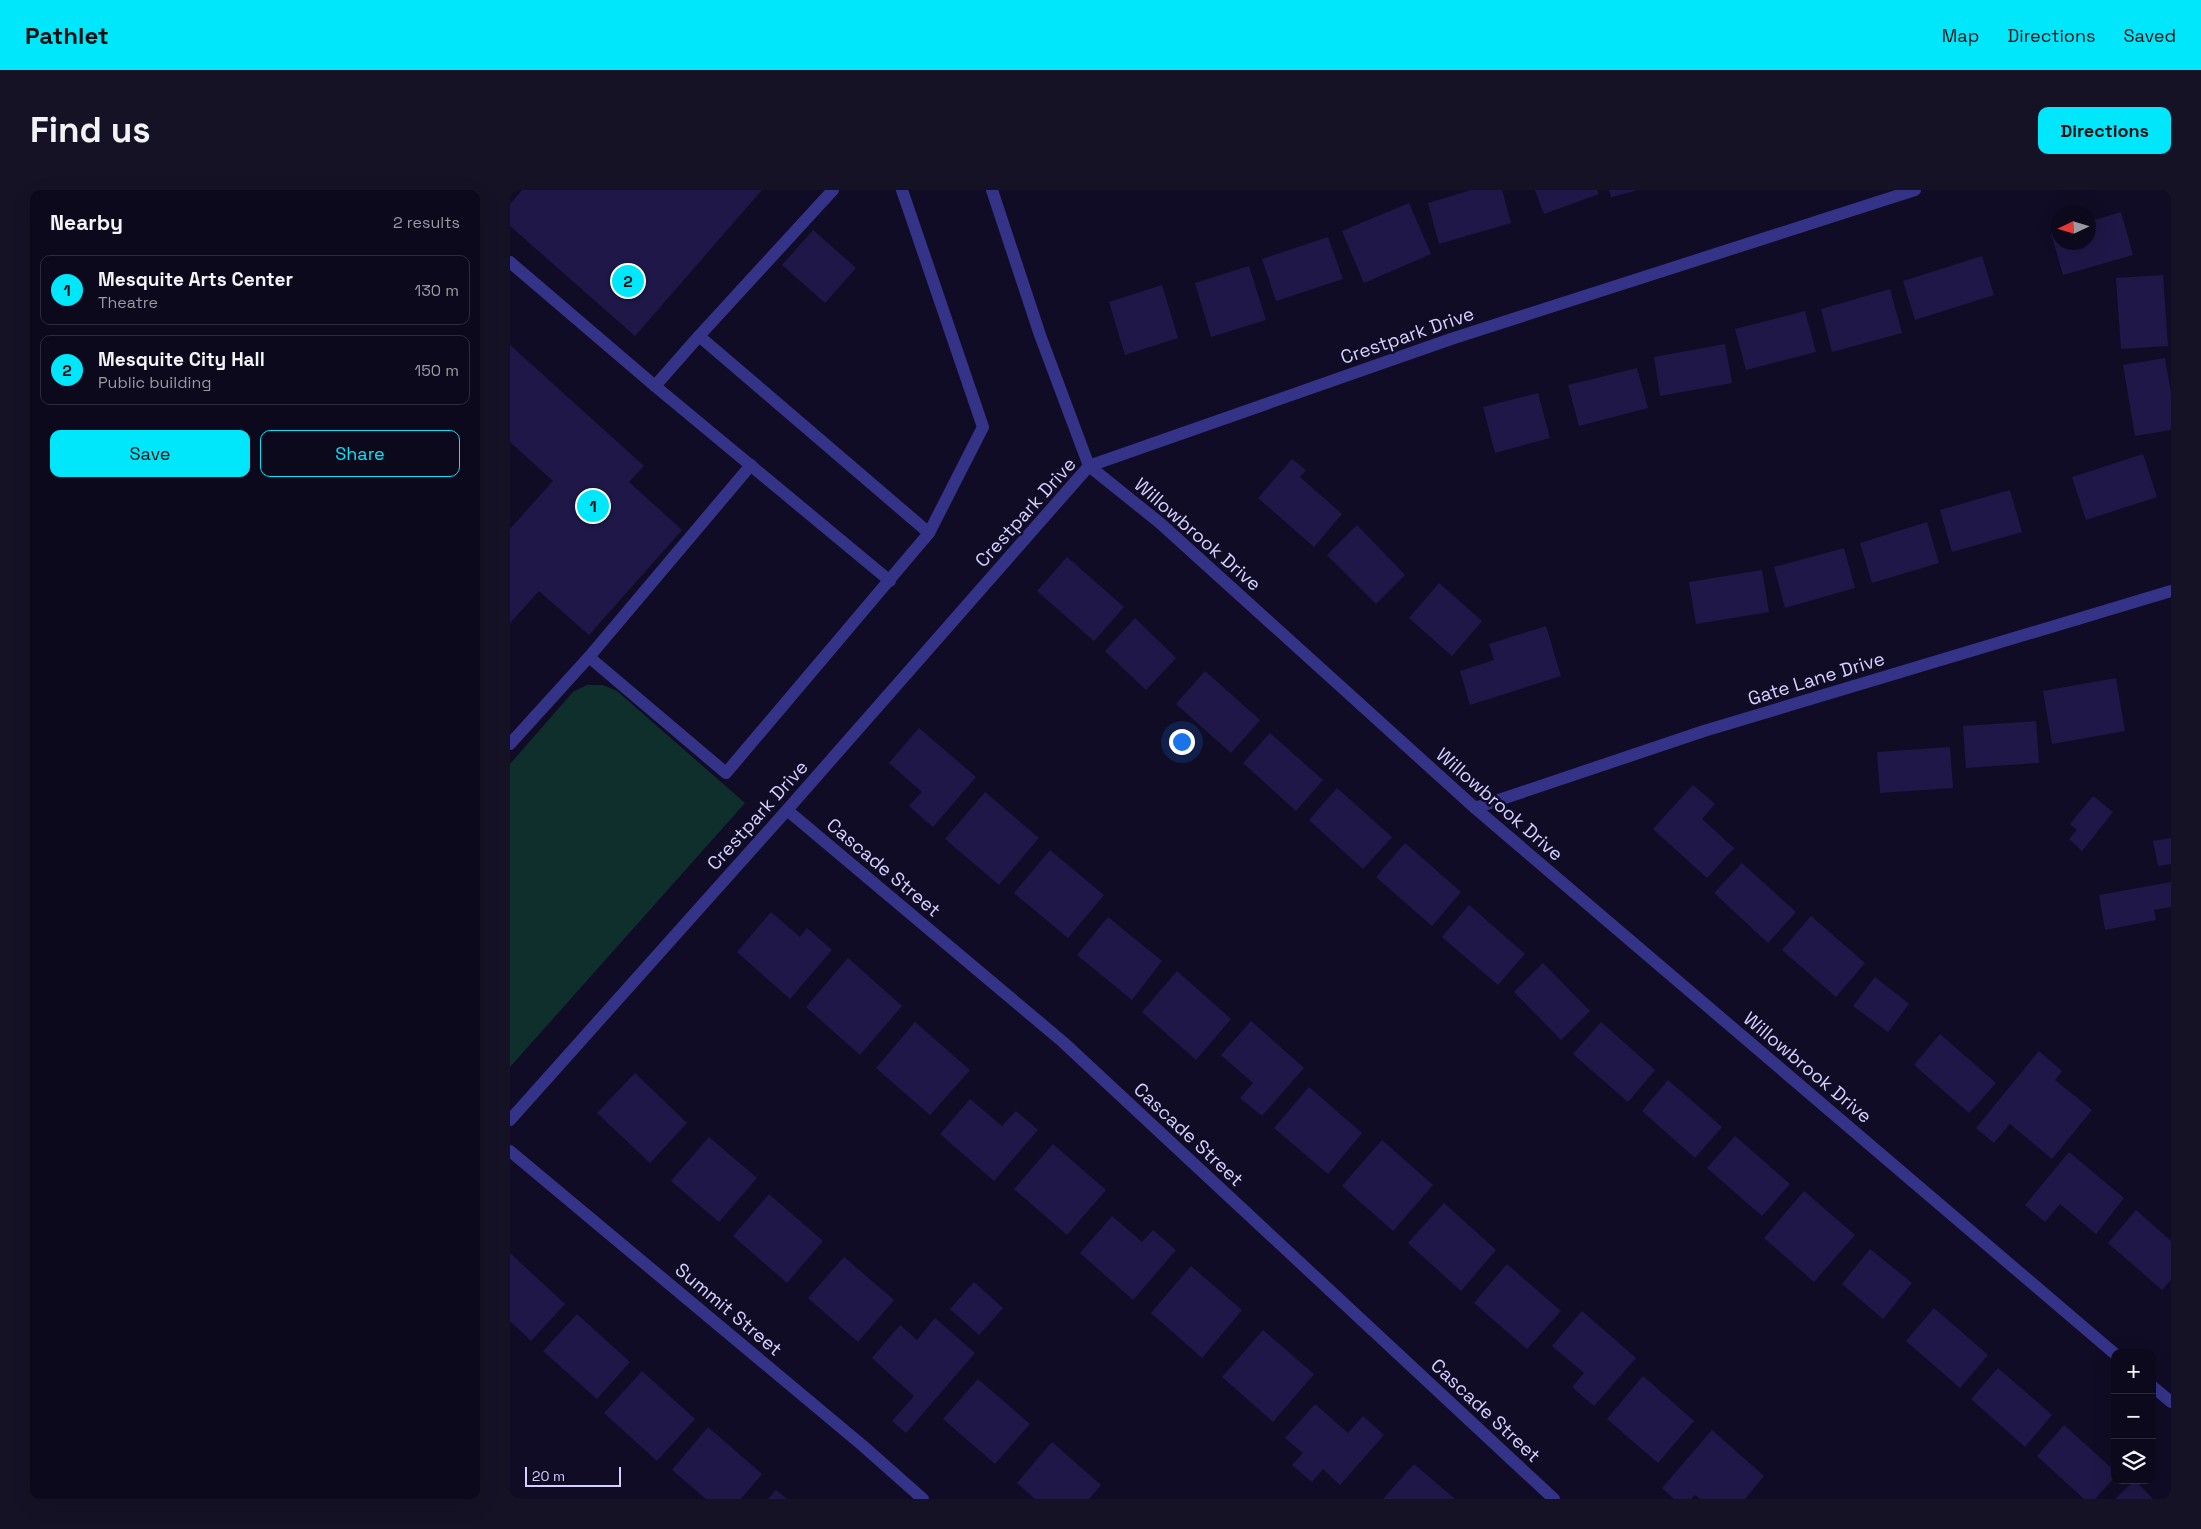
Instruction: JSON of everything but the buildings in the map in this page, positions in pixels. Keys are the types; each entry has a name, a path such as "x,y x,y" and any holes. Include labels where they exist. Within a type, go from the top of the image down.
{"street":[{"path":"655,386 698,336 833,190"},
{"path":"588,657 726,772 929,533 983,426 902,190"},
{"path":"992,190 1040,335 1089,466"},
{"name":"Crestpark Drive","path":"510,1120 787,810 1089,466 1451,339 1915,190"},
{"path":"510,262 655,386 890,581"},
{"path":"698,336 929,533"},
{"path":"510,744 588,657 751,465"},
{"name":"Willowbrook Drive","path":"1089,466 1160,523 1475,808 2111,1351"},
{"name":"Gate Lane Drive","path":"1475,808 1704,731 2171,591"},
{"name":"Cascade Street","path":"787,810 1062,1042 1554,1499"},
{"name":"Summit Street","path":"510,1150 862,1445 922,1499"},
{"path":"2156,1389 2171,1402"}],"green space":[{"path":"587,685 603,685 617,691 745,803 510,1067 510,764 573,692"}],"place":[{"name":"Mesquite City Hall","path":"628,281"},
{"name":"Mesquite Arts Center","path":"593,506"}]}
